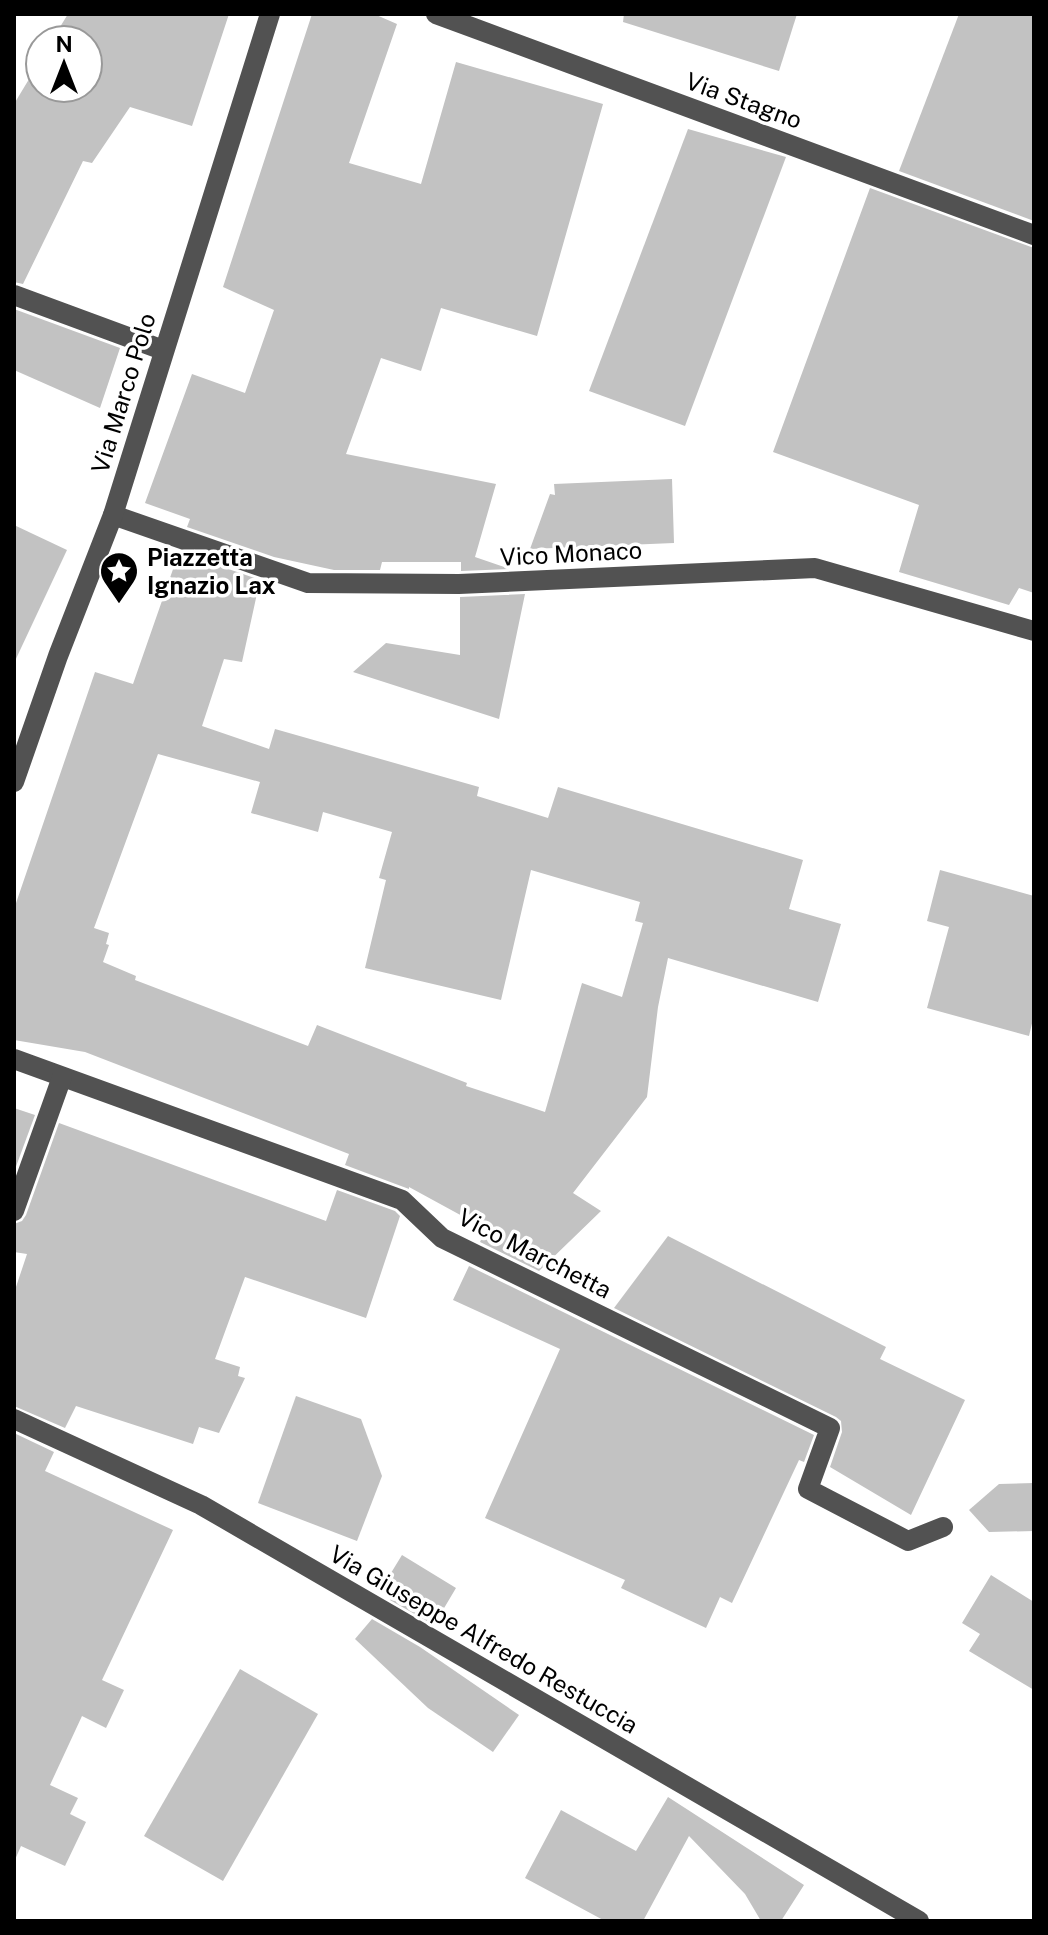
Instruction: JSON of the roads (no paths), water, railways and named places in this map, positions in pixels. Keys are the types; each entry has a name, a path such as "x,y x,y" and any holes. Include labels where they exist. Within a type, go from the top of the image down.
{"street":[{"name":"Via Marco Polo","path":"14,782 58,656 113,515 270,14"},
{"name":"Via Stagno","path":"436,14 1034,235"},
{"path":"14,295 163,350"},
{"name":"Vico Monaco","path":"113,515 308,583 459,584 815,568 1034,631"},
{"name":"Vico Marchetta","path":"14,1059 402,1200 442,1238 830,1428 808,1489 908,1541 943,1527"},
{"path":"14,1211 62,1077"},
{"name":"Via Giuseppe Alfredo Restuccia","path":"14,1419 201,1505 919,1921"}],"place":[{"name":"Piazzetta Ignazio Lax","path":"119,605"}]}
